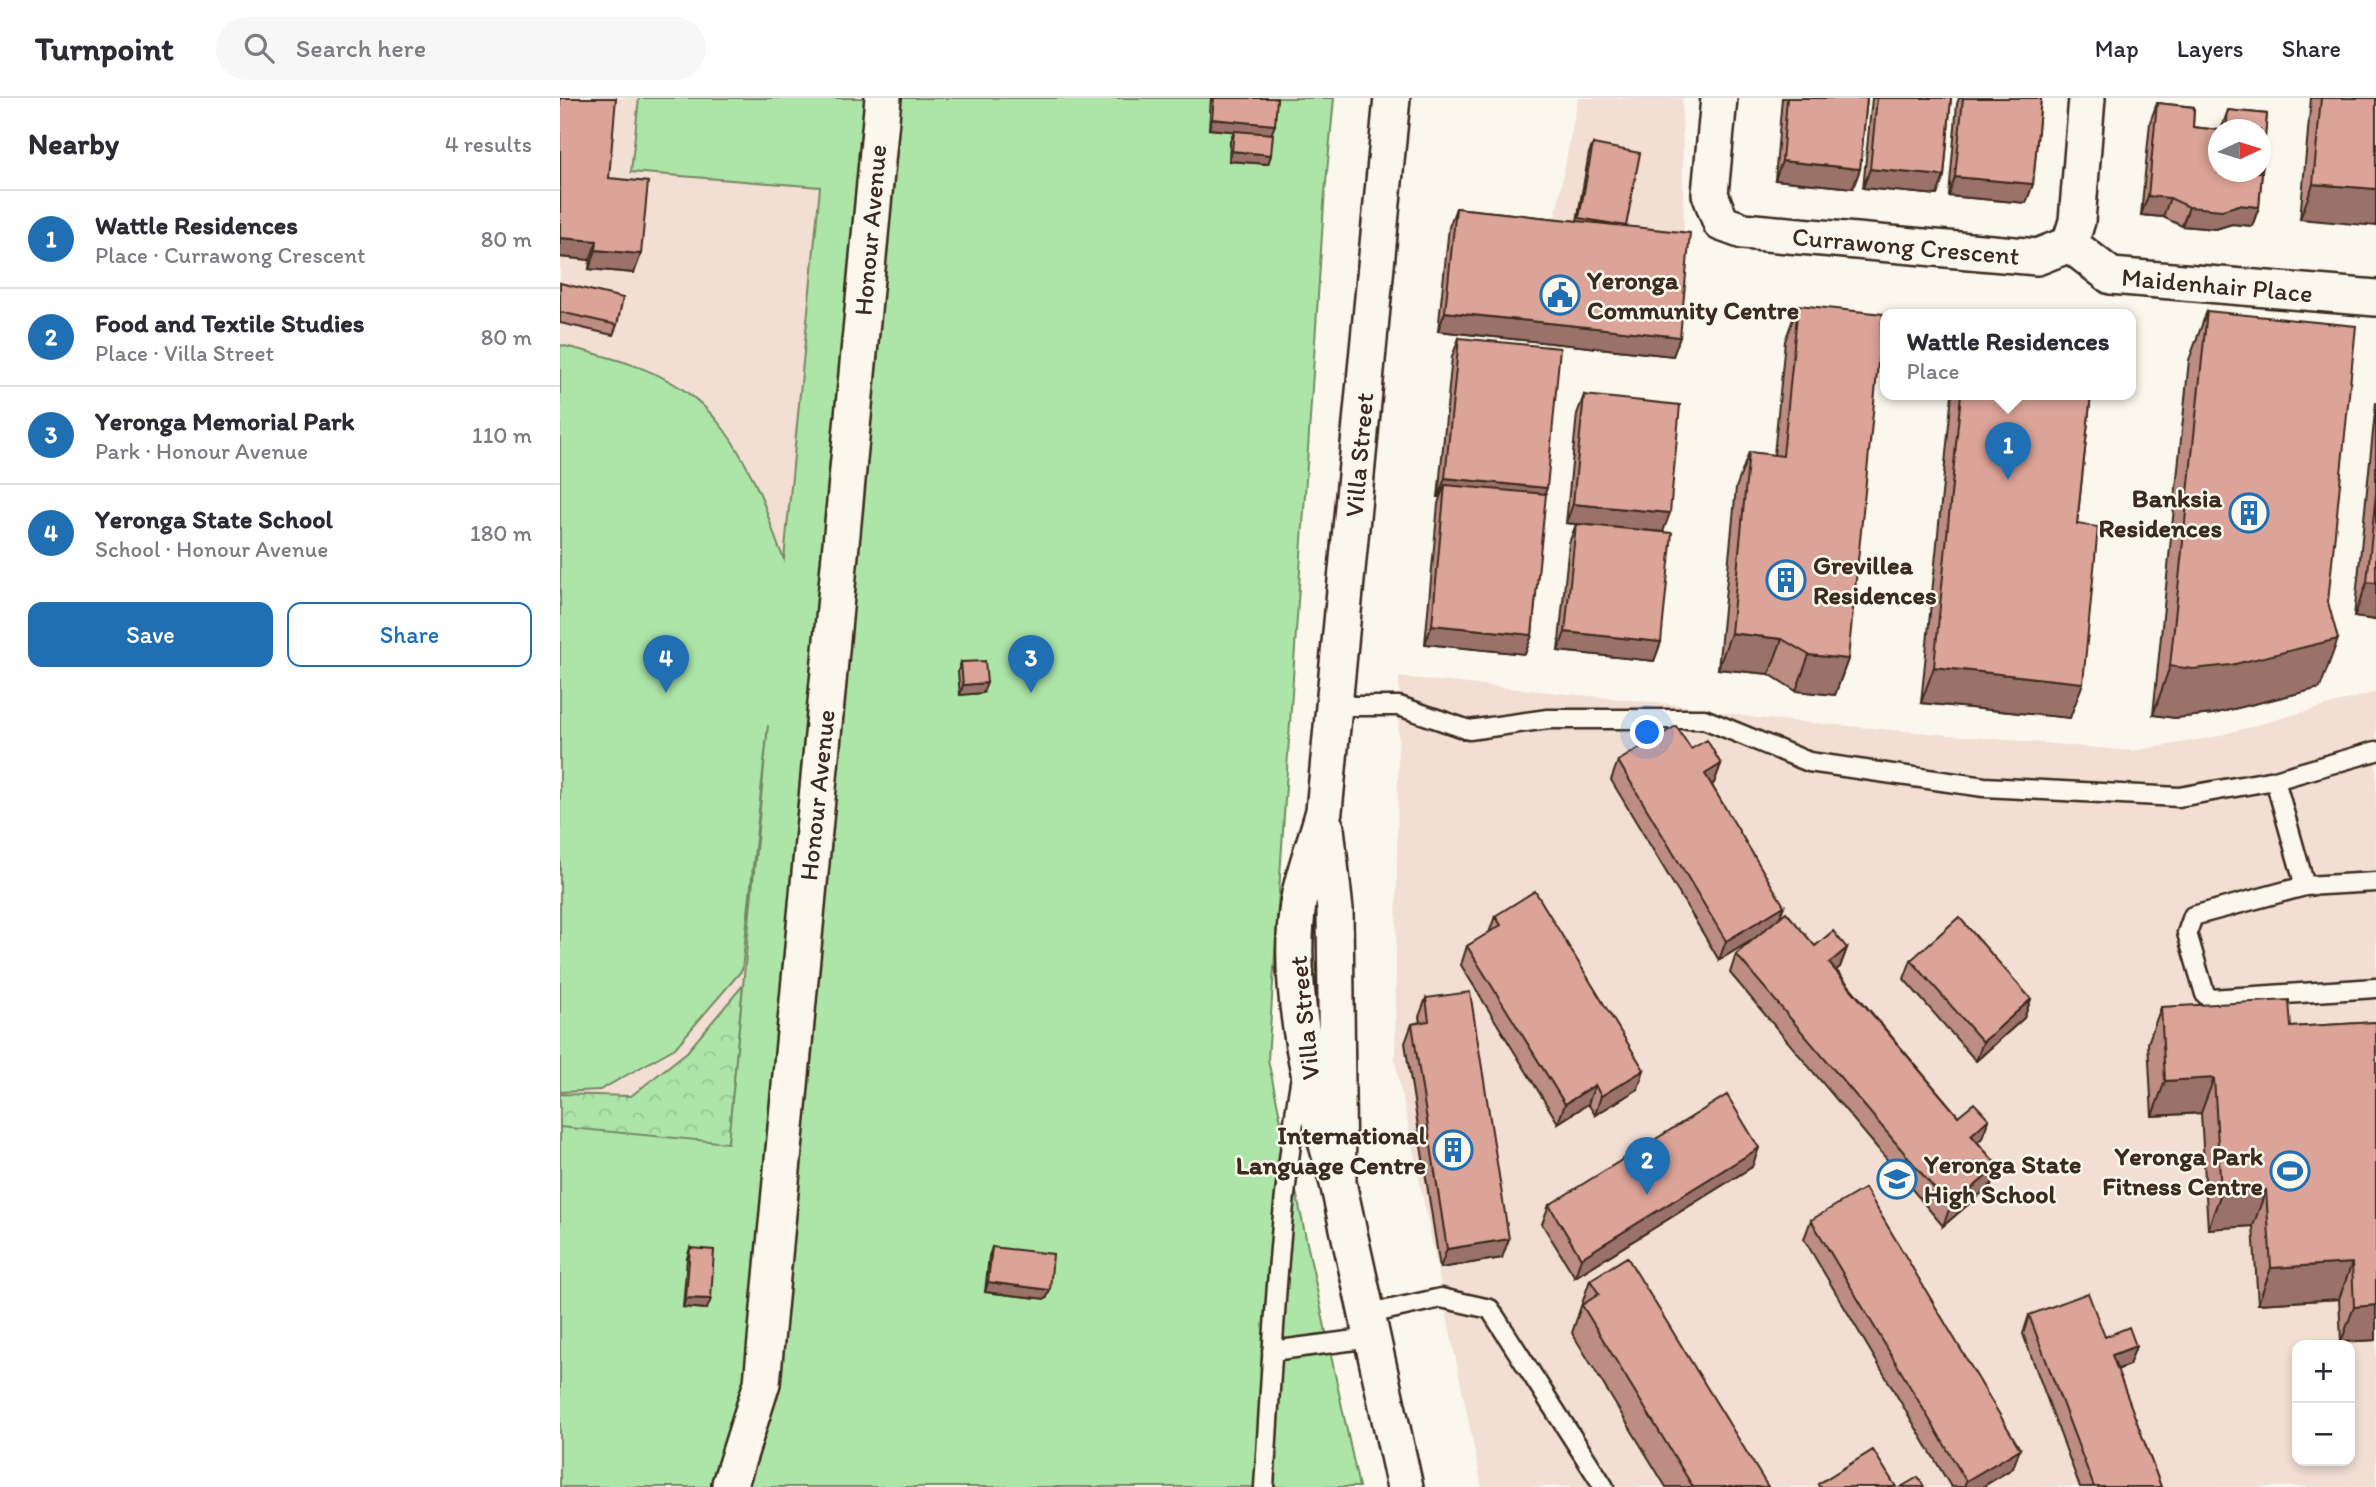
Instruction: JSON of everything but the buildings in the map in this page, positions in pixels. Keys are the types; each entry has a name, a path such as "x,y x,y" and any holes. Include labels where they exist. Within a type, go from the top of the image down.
{"street":[{"name":"Honour Avenue","path":"730,1485 762,1383 883,98"},
{"name":"Villa Street","path":"1392,98 1336,706 1324,811 1298,903 1295,948 1314,1104 1338,1183 1405,1487"},
{"name":"Currawong Crescent","path":"1720,98 1710,194 1721,223 1743,231 2037,257 2070,244"},
{"path":"2070,244 2077,221 2087,98"},
{"name":"Maidenhair Place","path":"2070,244 2111,276 2376,299"},
{"name":"Villa Street","path":"1324,811 1335,910 1338,1183"}],"lane":[{"path":"1336,706 1399,706 1469,730 1548,719 1704,719 1810,762 1984,787 2179,797 2275,780 2376,751"},
{"path":"2275,780 2305,887"},
{"path":"2376,882 2305,887 2193,916 2187,933 2205,994 2220,1000 2376,988"},
{"path":"1264,1487 1282,1210 1306,1048"},
{"path":"1272,1351 1368,1327 1441,1298 1490,1309 1604,1487"}],"shaded area":[{"path":"560,98 828,98 728,1144 560,1127"},
{"path":"1578,98 1682,98 1684,249 1552,234"},
{"name":"Yeronga State High School","path":"1399,677 1680,705 1757,718 2132,751 2210,738 2376,692 2376,1487 1482,1487 1395,1061"}],"green space":[{"path":"639,98 1334,98 1324,204 1268,1060 1359,1487 560,1487 560,1127 728,1143 768,725 742,970 675,1048 600,1090 560,1092 560,345 630,364 658,375 682,389 704,407 724,430 742,458 760,494 784,559 820,187 631,172"},
{"path":"743,985 728,1144 560,1487 560,1094 631,1096 687,1052"}],"place":[{"name":"Yeronga Community Centre","path":"1560,295"},
{"name":"Wattle Residences","path":"2008,480"},
{"name":"Banksia Residences","path":"2249,513"},
{"name":"Grevillea Residences","path":"1786,580"},
{"name":"Yeronga State School","path":"666,693"},
{"name":"Yeronga Memorial Park","path":"1031,693"},
{"name":"International Language Centre","path":"1453,1150"},
{"name":"Yeronga Park Fitness Centre","path":"2290,1171"},
{"name":"Yeronga State High School","path":"1897,1179"},
{"name":"Food and Textile Studies","path":"1647,1195"}]}
